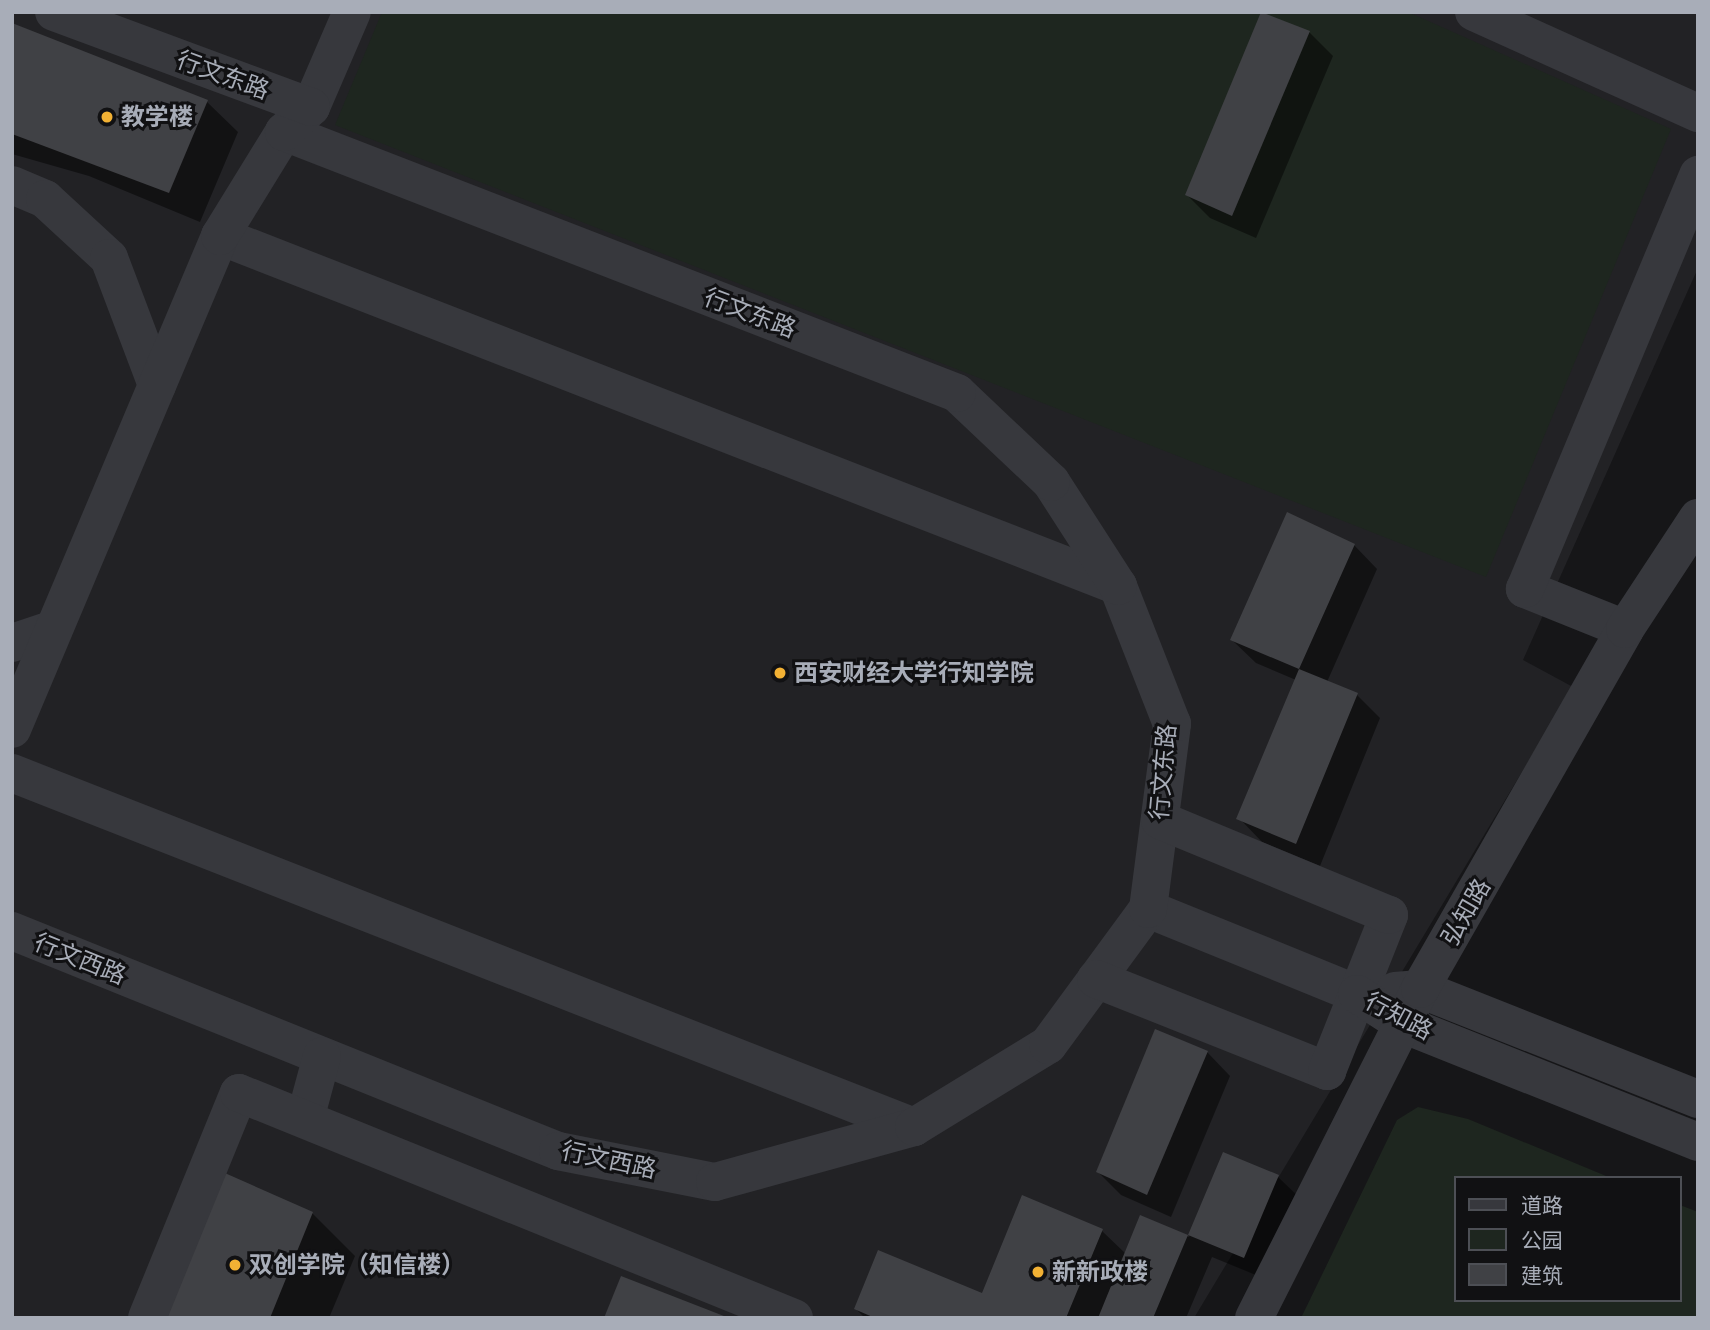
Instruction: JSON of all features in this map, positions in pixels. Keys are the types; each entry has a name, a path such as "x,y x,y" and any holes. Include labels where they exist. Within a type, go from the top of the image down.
{"street":[{"name":"行文东路","path":"54,12 298,119 957,393 1051,482 1118,586 1172,724 1148,909"},
{"path":"12,729 220,236 298,119 352,12"},
{"path":"1474,12 1698,113"},
{"path":"1625,629 1525,589 1698,175"},
{"path":"12,185 45,199 108,258 157,385"},
{"path":"220,236 1118,586"},
{"name":"弘知路","path":"1254,1318 1420,989 1625,629 1698,518"},
{"path":"12,643 54,629"},
{"path":"12,773 914,1127"},
{"path":"1097,979 1327,1071 1389,915 1160,820"},
{"path":"1148,909 1357,994"},
{"name":"行文西路","path":"12,932 558,1151 715,1181 914,1127 1048,1045 1148,909"},
{"name":"行知路","path":"1357,994 1420,989 1698,1099"},
{"name":"行知路","path":"1357,994 1403,1024 1698,1142"},
{"path":"305,1119 322,1056"},
{"path":"148,1318 239,1093 794,1318"}],"shaded area":[{"name":"西安财经大学行知学院","path":"12,12 1698,12 1698,268 1523,660 1573,687 1194,1318 12,1318"}],"green space":[{"path":"382,12 1408,12 1671,129 1486,577 335,125"},
{"path":"1418,1107 1468,1119 1606,1176 1454,1176 1454,1302 1682,1302 1682,1206 1698,1212 1698,1318 1301,1318 1397,1120"}],"building":[{"path":"1261,12 1310,31 1232,216 1185,195"},
{"name":"教学楼","path":"12,23 208,100 169,193 12,134"},
{"path":"1287,512 1355,544 1299,669 1230,640"},
{"path":"1299,669 1358,693 1296,844 1236,819"},
{"path":"1155,1029 1208,1051 1147,1195 1096,1172"},
{"path":"1223,1152 1279,1175 1244,1258 1188,1235"},
{"name":"双创学院（知信楼）","path":"218,1170 313,1212 270,1318 157,1318"},
{"name":"新新政楼","path":"1022,1195 1103,1229 1066,1318 875,1318 854,1309 878,1250 982,1293"},
{"path":"1140,1215 1188,1235 1153,1318 1098,1318"},
{"path":"621,1276 729,1318 604,1318"}],"place":[{"name":"教学楼","path":"107,117"},
{"name":"西安财经大学行知学院","path":"780,673"},
{"name":"双创学院（知信楼）","path":"235,1265"},
{"name":"新新政楼","path":"1038,1272"}]}
